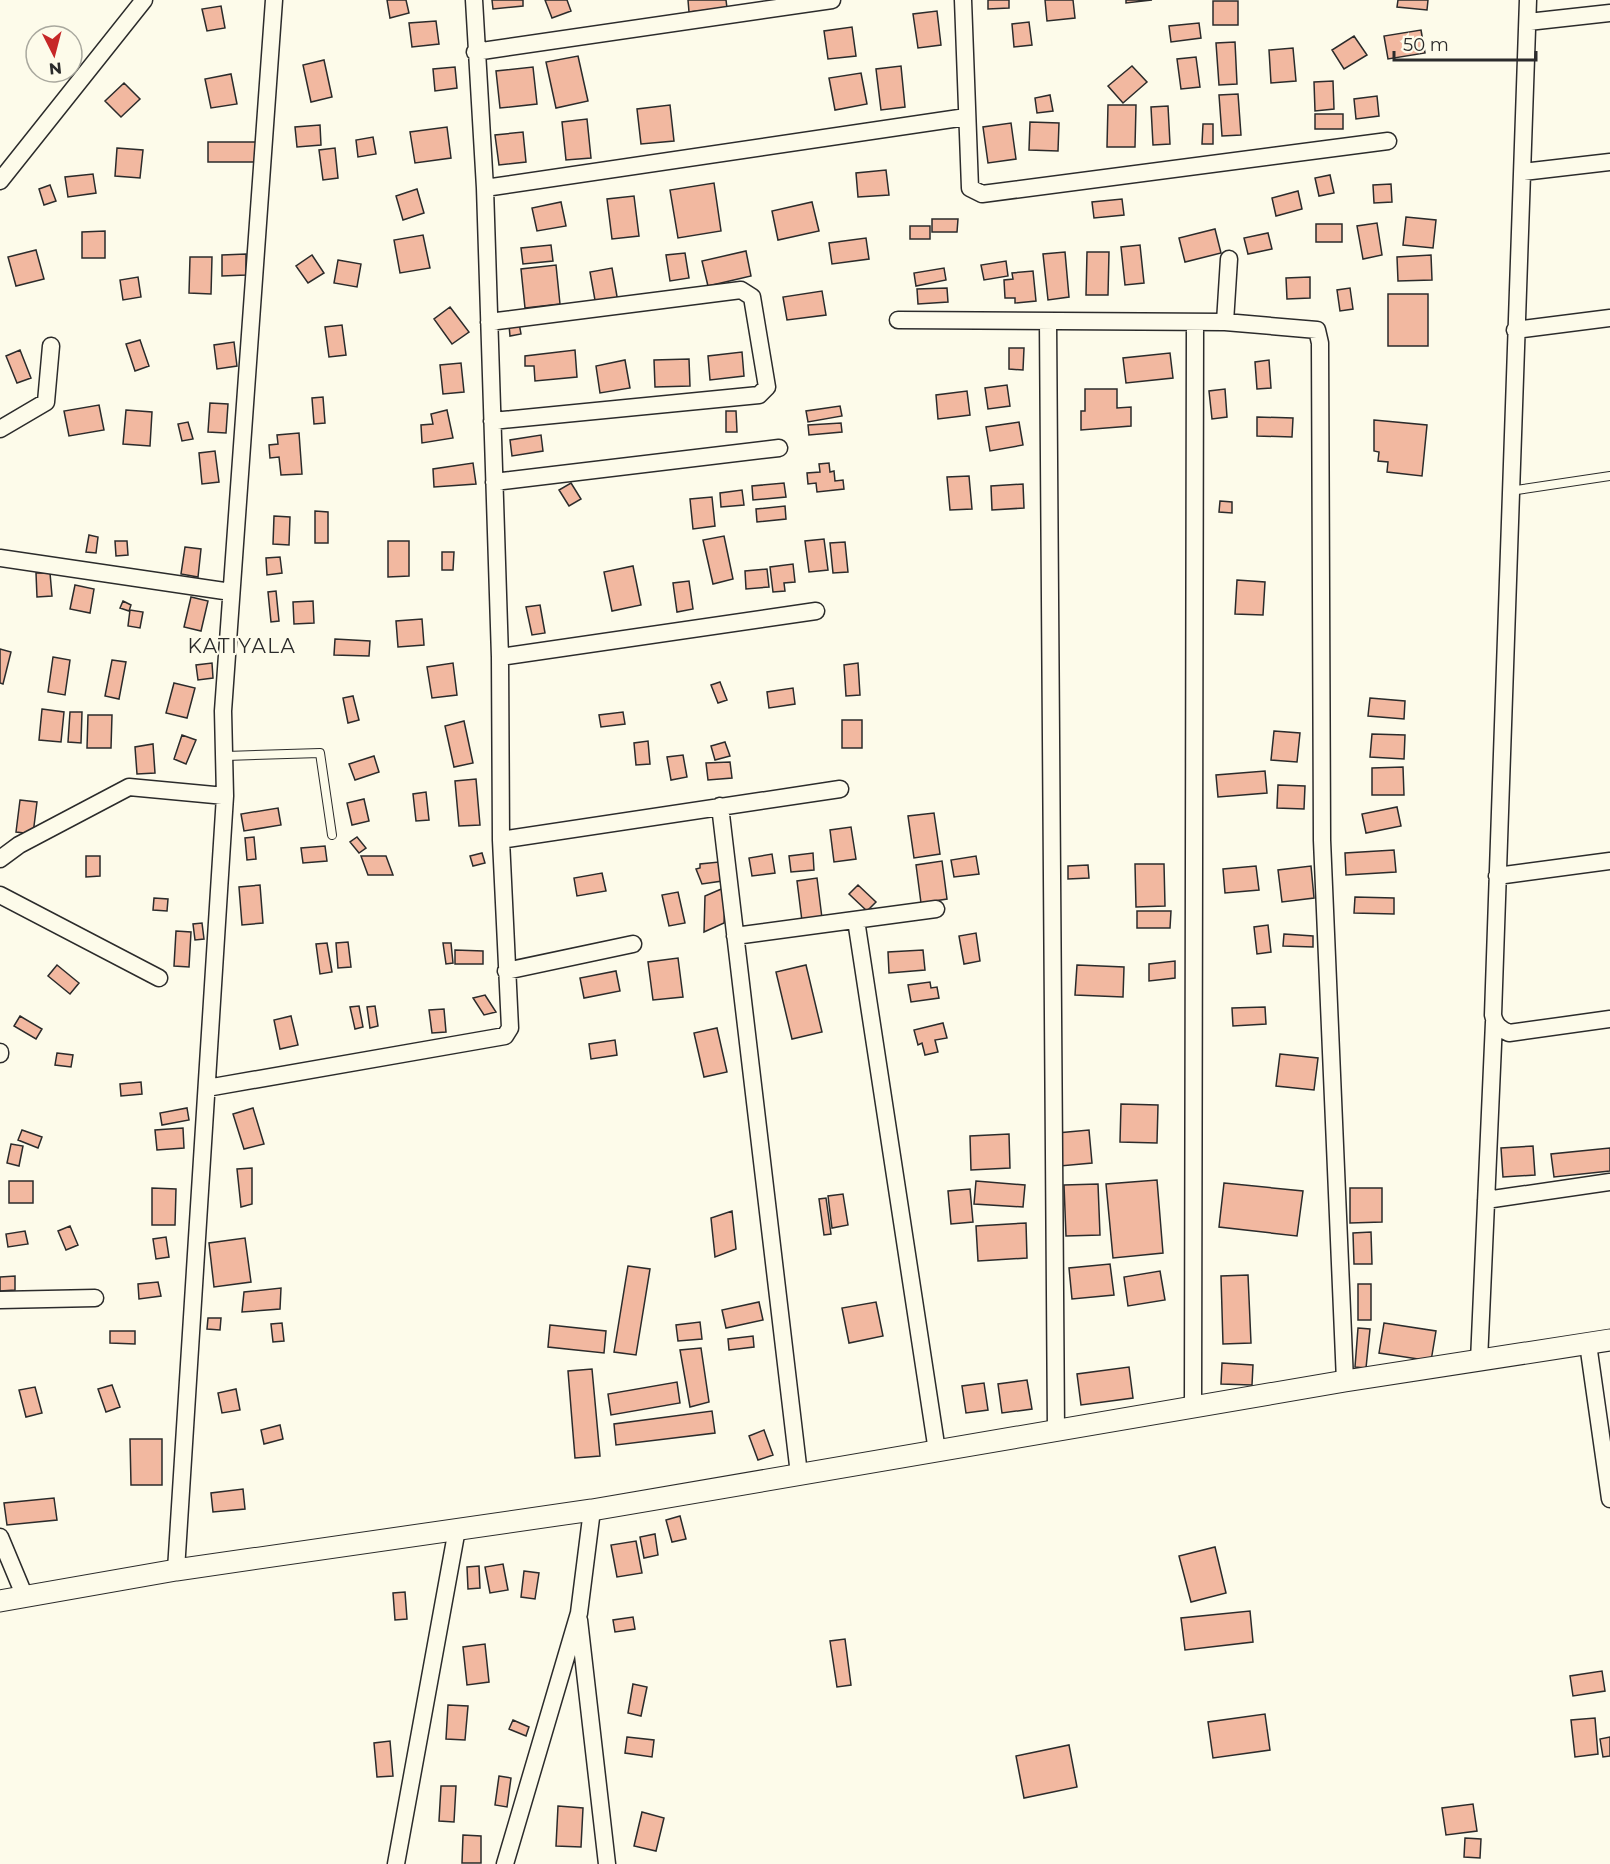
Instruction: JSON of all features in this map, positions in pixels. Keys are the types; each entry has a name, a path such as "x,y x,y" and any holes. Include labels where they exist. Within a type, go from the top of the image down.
{"street":[{"path":"0,181 144,0"},
{"path":"176,1570 225,796 226,756 223,711 274,0"},
{"path":"207,1088 505,1036 510,1028 501,840 500,657 485,188 475,52 474,0"},
{"path":"475,52 832,0"},
{"path":"963,0 970,188 981,194 1388,141"},
{"path":"1479,1360 1494,1022 1509,491 1528,0"},
{"path":"1528,22 1610,13"},
{"path":"485,188 966,117"},
{"path":"1523,172 1610,162"},
{"path":"1225,322 1230,260"},
{"path":"489,322 741,290 752,297 767,387 759,396 492,421"},
{"path":"1515,330 1610,318"},
{"path":"898,320 1225,322 1317,330 1320,343 1322,840 1345,1381"},
{"path":"1048,321 1056,1431"},
{"path":"1193,1407 1195,322"},
{"path":"0,429 46,402 51,346"},
{"path":"494,482 779,448"},
{"path":"0,558 231,592"},
{"path":"500,657 816,611"},
{"path":"0,859 20,845 129,786 225,796"},
{"path":"501,840 840,789"},
{"path":"720,806 799,1474"},
{"path":"1497,876 1610,861"},
{"path":"0,895 159,978"},
{"path":"735,936 936,909"},
{"path":"856,920 937,1451"},
{"path":"506,970 633,944"},
{"path":"1494,1022 1509,1033 1610,1019"},
{"path":"1486,1200 1610,1182"},
{"path":"0,1300 95,1298"},
{"path":"0,1601 176,1570 592,1510 1345,1381 1610,1340"},
{"path":"1588,1344 1610,1492"},
{"path":"505,1864 579,1613 592,1510"},
{"path":"396,1864 457,1529"},
{"path":"0,1537 25,1597"},
{"path":"579,1613 607,1864"}],"lane":[{"path":"1509,491 1610,476"},
{"path":"226,756 320,753 332,835"}],"building":[{"path":"387,0 406,0 409,13 390,18"},
{"path":"492,0 523,0 523,6 493,9"},
{"path":"545,0 567,0 571,11 552,18"},
{"path":"688,0 726,0 727,8 689,12"},
{"path":"988,0 1009,0 1009,8 988,9"},
{"path":"1045,0 1073,0 1075,18 1047,21"},
{"path":"1126,0 1152,0 1126,3"},
{"path":"1398,0 1428,0 1427,10 1397,7"},
{"path":"1213,1 1238,1 1238,25 1213,25"},
{"path":"221,6 225,28 207,31 202,9"},
{"path":"937,11 941,45 918,48 913,14"},
{"path":"436,21 439,44 412,47 409,23"},
{"path":"1029,22 1032,45 1014,47 1012,24"},
{"path":"1199,23 1201,38 1171,42 1169,26"},
{"path":"852,27 856,56 828,59 824,31"},
{"path":"1421,30 1425,53 1388,59 1384,36"},
{"path":"1354,36 1367,55 1344,69 1332,50"},
{"path":"1235,42 1237,84 1219,85 1216,43"},
{"path":"1293,48 1296,81 1271,83 1269,50"},
{"path":"578,56 588,101 556,108 546,62"},
{"path":"1196,57 1200,87 1181,89 1177,59"},
{"path":"324,60 332,97 311,102 303,65"},
{"path":"901,66 905,107 881,110 876,69"},
{"path":"1132,66 1147,82 1123,103 1108,86"},
{"path":"455,67 457,88 435,91 433,69"},
{"path":"533,67 537,104 500,108 496,71"},
{"path":"861,73 867,104 835,110 829,78"},
{"path":"231,74 237,104 211,108 205,79"},
{"path":"1333,81 1334,109 1315,111 1314,82"},
{"path":"124,83 140,99 121,117 105,101"},
{"path":"1238,94 1241,135 1222,136 1219,95"},
{"path":"1050,95 1053,111 1037,113 1035,98"},
{"path":"1377,96 1379,116 1356,119 1354,99"},
{"path":"670,105 674,141 641,144 637,109"},
{"path":"1108,105 1136,105 1135,147 1107,147"},
{"path":"1168,106 1170,144 1153,145 1151,107"},
{"path":"1315,114 1343,114 1343,129 1315,129"},
{"path":"587,119 591,158 566,160 562,122"},
{"path":"1030,122 1059,123 1058,151 1029,150"},
{"path":"1011,123 1016,159 988,163 983,127"},
{"path":"1203,124 1213,124 1213,144 1202,144"},
{"path":"320,125 321,145 297,147 295,127"},
{"path":"447,127 451,158 415,163 410,132"},
{"path":"523,132 526,162 499,165 495,135"},
{"path":"373,137 376,154 358,157 356,140"},
{"path":"208,142 257,142 258,162 208,162"},
{"path":"117,148 143,150 140,178 115,176"},
{"path":"335,148 338,178 323,180 319,150"},
{"path":"886,170 889,195 858,197 856,173"},
{"path":"93,174 96,193 68,197 65,177"},
{"path":"1330,175 1334,193 1319,196 1315,178"},
{"path":"714,183 721,231 678,238 670,190"},
{"path":"1391,184 1392,202 1374,203 1373,185"},
{"path":"50,185 56,201 44,205 39,189"},
{"path":"417,189 424,213 403,220 396,196"},
{"path":"1298,191 1302,209 1276,216 1272,198"},
{"path":"634,196 639,236 612,239 607,199"},
{"path":"1122,199 1124,215 1094,218 1092,202"},
{"path":"561,202 566,226 537,231 532,208"},
{"path":"812,202 819,231 778,240 772,211"},
{"path":"1406,217 1436,220 1433,248 1403,245"},
{"path":"932,219 958,219 957,232 932,232"},
{"path":"1377,223 1382,255 1363,259 1357,226"},
{"path":"1316,224 1342,224 1342,242 1316,242"},
{"path":"910,226 930,226 930,239 910,239"},
{"path":"1215,229 1221,253 1185,262 1179,238"},
{"path":"105,231 105,258 82,258 82,232"},
{"path":"1268,233 1272,249 1248,254 1244,238"},
{"path":"423,235 430,268 400,273 394,240"},
{"path":"866,238 869,259 832,264 829,243"},
{"path":"551,245 553,261 523,264 521,248"},
{"path":"1140,245 1144,283 1125,285 1121,247"},
{"path":"36,250 44,279 16,286 8,257"},
{"path":"746,251 751,276 708,286 702,261"},
{"path":"1065,252 1069,297 1048,300 1043,254"},
{"path":"1087,252 1109,252 1108,295 1086,295"},
{"path":"685,253 689,278 670,281 666,255"},
{"path":"246,254 246,275 222,276 222,255"},
{"path":"312,255 324,273 308,283 296,266"},
{"path":"1431,255 1432,280 1398,281 1397,257"},
{"path":"190,257 212,257 211,294 189,293"},
{"path":"338,260 361,264 357,287 334,283"},
{"path":"1006,261 1008,276 984,280 981,265"},
{"path":"556,265 560,304 525,308 521,269"},
{"path":"612,268 618,302 596,306 590,272"},
{"path":"944,268 946,280 916,286 914,273"},
{"path":"1033,271 1036,301 1015,303 1015,298 1005,298 1004,280 1013,279 1012,273"},
{"path":"138,277 141,297 123,300 120,280"},
{"path":"1310,277 1310,298 1287,299 1286,278"},
{"path":"947,288 948,302 918,304 917,289"},
{"path":"1350,288 1353,309 1340,311 1337,290"},
{"path":"822,291 826,315 787,320 783,297"},
{"path":"1388,294 1428,294 1428,346 1388,346"},
{"path":"450,307 469,332 452,344 434,319"},
{"path":"519,323 521,334 510,336 509,325"},
{"path":"342,325 346,355 329,357 325,327"},
{"path":"140,340 149,366 135,371 126,344"},
{"path":"234,342 237,366 217,369 214,345"},
{"path":"1009,348 1024,348 1023,370 1009,369"},
{"path":"20,350 31,378 17,383 6,356"},
{"path":"575,350 577,377 535,381 534,366 525,366 525,356"},
{"path":"742,352 744,376 710,380 708,356"},
{"path":"1170,353 1173,378 1126,383 1123,358"},
{"path":"689,359 690,386 655,387 654,360"},
{"path":"625,360 630,388 600,393 596,366"},
{"path":"1269,360 1271,388 1257,389 1255,362"},
{"path":"461,363 464,392 443,394 440,365"},
{"path":"1007,385 1010,406 988,409 985,388"},
{"path":"1085,389 1117,389 1117,408 1131,407 1131,426 1081,430 1081,411 1085,411"},
{"path":"1225,389 1227,417 1212,419 1209,391"},
{"path":"967,391 970,415 938,419 936,395"},
{"path":"323,397 325,423 314,424 312,398"},
{"path":"210,403 228,404 226,433 208,432"},
{"path":"99,405 104,430 69,436 64,411"},
{"path":"840,406 842,416 808,422 806,411"},
{"path":"126,410 152,412 150,446 123,444"},
{"path":"447,410 453,438 422,443 421,425 433,424 431,414"},
{"path":"726,411 736,411 737,432 726,432"},
{"path":"1257,417 1293,418 1292,437 1257,436"},
{"path":"1374,420 1427,425 1422,476 1387,472 1388,462 1378,461 1379,452 1374,451"},
{"path":"188,422 193,439 182,441 178,424"},
{"path":"1019,422 1023,445 990,451 986,427"},
{"path":"841,423 842,432 809,435 808,425"},
{"path":"299,433 302,474 281,475 279,457 270,458 269,445 278,444 277,435"},
{"path":"541,435 543,451 512,456 510,440"},
{"path":"215,451 219,482 202,484 199,453"},
{"path":"473,463 476,484 434,487 433,469"},
{"path":"829,463 830,472 834,471 835,481 843,480 844,489 817,492 816,483 808,484 807,473 820,472 819,464"},
{"path":"969,476 972,509 950,510 947,477"},
{"path":"571,483 581,499 569,506 559,490"},
{"path":"784,483 786,497 753,500 752,486"},
{"path":"1023,484 1024,508 992,510 991,486"},
{"path":"742,490 744,505 721,507 720,493"},
{"path":"712,497 715,526 693,529 690,499"},
{"path":"1220,501 1232,502 1232,513 1219,512"},
{"path":"785,506 786,519 757,522 756,509"},
{"path":"315,511 328,512 328,543 315,543"},
{"path":"274,516 290,517 289,545 273,544"},
{"path":"89,535 98,537 96,553 86,552"},
{"path":"724,536 733,579 713,584 703,540"},
{"path":"824,539 828,570 809,572 805,541"},
{"path":"115,541 127,541 128,555 116,556"},
{"path":"388,541 409,541 409,576 388,577"},
{"path":"845,542 848,572 833,573 830,543"},
{"path":"185,547 201,549 198,577 181,574"},
{"path":"442,552 454,552 453,570 442,570"},
{"path":"280,557 282,573 267,575 266,558"},
{"path":"793,564 795,582 784,583 785,591 773,592 770,567"},
{"path":"633,566 641,605 612,611 604,572"},
{"path":"767,569 769,587 746,589 745,571"},
{"path":"36,573 50,573 52,596 37,597"},
{"path":"1237,580 1265,582 1263,615 1235,614"},
{"path":"689,581 693,609 677,612 673,583"},
{"path":"75,585 94,589 90,613 70,609"},
{"path":"276,591 279,621 271,622 268,592"},
{"path":"191,597 208,601 201,631 184,627"},
{"path":"123,601 131,605 129,611 120,608"},
{"path":"313,601 314,623 294,624 293,602"},
{"path":"540,605 545,633 532,635 526,607"},
{"path":"130,610 143,612 140,628 128,626"},
{"path":"422,619 424,645 398,647 396,621"},
{"path":"335,639 370,641 369,656 334,655"},
{"path":"0,649 11,652 3,684 0,683"},
{"path":"53,657 70,660 65,695 48,692"},
{"path":"112,660 126,662 119,699 105,696"},
{"path":"212,663 213,678 198,680 196,665"},
{"path":"453,663 457,695 432,698 427,667"},
{"path":"858,663 860,695 846,696 844,665"},
{"path":"720,682 727,700 718,703 711,685"},
{"path":"174,683 195,688 187,718 166,713"},
{"path":"793,688 795,704 769,708 767,692"},
{"path":"353,696 359,720 348,723 343,698"},
{"path":"1370,698 1405,701 1404,719 1368,716"},
{"path":"42,709 64,712 61,742 39,740"},
{"path":"70,712 82,712 81,743 68,742"},
{"path":"623,712 625,724 601,727 599,715"},
{"path":"88,715 112,715 111,748 87,748"},
{"path":"842,720 862,720 862,748 842,748"},
{"path":"464,721 473,763 454,767 445,726"},
{"path":"1274,731 1300,733 1297,762 1271,760"},
{"path":"1372,734 1405,735 1404,759 1370,757"},
{"path":"182,735 196,740 186,764 174,759"},
{"path":"648,741 650,764 636,765 634,743"},
{"path":"725,742 730,756 715,760 711,746"},
{"path":"153,744 155,773 137,774 135,747"},
{"path":"683,755 687,777 671,780 667,757"},
{"path":"374,756 379,772 355,780 349,764"},
{"path":"730,762 732,778 708,780 706,763"},
{"path":"1403,767 1404,795 1372,795 1372,768"},
{"path":"1265,771 1267,793 1218,797 1216,775"},
{"path":"476,779 480,825 459,826 455,781"},
{"path":"1278,785 1305,786 1304,809 1277,808"},
{"path":"426,792 429,820 416,821 413,794"},
{"path":"364,799 369,821 352,825 347,803"},
{"path":"20,800 37,802 33,834 16,832"},
{"path":"1397,807 1401,826 1366,833 1362,814"},
{"path":"278,808 281,825 244,831 241,814"},
{"path":"934,813 940,854 914,858 908,816"},
{"path":"851,827 856,859 834,862 830,830"},
{"path":"254,837 256,859 247,860 245,838"},
{"path":"357,837 366,848 359,853 350,842"},
{"path":"325,846 327,861 303,863 301,848"},
{"path":"1394,850 1396,872 1346,875 1345,853"},
{"path":"482,853 485,863 473,866 470,856"},
{"path":"813,853 814,870 791,872 789,856"},
{"path":"772,854 775,873 752,876 749,858"},
{"path":"86,856 100,856 100,876 86,877"},
{"path":"361,856 386,856 393,875 368,875"},
{"path":"976,856 979,874 954,877 951,860"},
{"path":"942,861 947,899 921,903 916,865"},
{"path":"719,862 722,881 702,884 696,869 700,868 700,864"},
{"path":"1135,864 1164,864 1165,906 1136,907"},
{"path":"1088,865 1089,878 1068,879 1068,866"},
{"path":"1256,866 1259,890 1225,893 1223,869"},
{"path":"1311,866 1314,898 1282,902 1278,870"},
{"path":"602,873 606,891 577,896 574,878"},
{"path":"817,878 822,918 802,921 797,881"},
{"path":"260,885 263,923 242,925 239,887"},
{"path":"858,885 876,902 867,911 849,894"},
{"path":"726,887 724,923 704,932 705,896"},
{"path":"678,892 685,923 669,926 662,895"},
{"path":"1355,897 1394,898 1394,914 1354,913"},
{"path":"154,898 168,899 167,911 153,910"},
{"path":"1137,911 1171,911 1170,928 1137,928"},
{"path":"202,923 204,939 195,940 193,924"},
{"path":"1268,925 1271,952 1257,954 1254,927"},
{"path":"176,931 191,932 189,967 174,966"},
{"path":"976,933 980,961 964,964 959,936"},
{"path":"1284,934 1313,936 1313,947 1283,946"},
{"path":"348,942 351,967 338,968 336,943"},
{"path":"327,943 332,972 320,974 316,944"},
{"path":"443,943 451,943 453,963 446,964"},
{"path":"455,950 483,951 483,964 455,964"},
{"path":"923,950 925,970 889,973 888,952"},
{"path":"678,958 683,997 653,1000 648,962"},
{"path":"1175,961 1175,978 1149,981 1149,964"},
{"path":"57,965 79,983 70,994 48,976"},
{"path":"806,965 822,1032 792,1039 776,972"},
{"path":"1077,965 1124,967 1123,997 1075,995"},
{"path":"616,971 620,991 584,998 580,978"},
{"path":"930,982 931,988 937,987 939,998 911,1002 908,985"},
{"path":"485,995 496,1012 484,1015 473,998"},
{"path":"359,1006 363,1027 355,1029 350,1007"},
{"path":"375,1006 378,1026 370,1028 367,1007"},
{"path":"1265,1007 1266,1024 1233,1026 1232,1008"},
{"path":"444,1009 446,1032 432,1033 429,1010"},
{"path":"20,1016 42,1029 36,1039 14,1026"},
{"path":"291,1016 298,1045 280,1049 274,1020"},
{"path":"943,1023 947,1038 935,1040 938,1052 925,1055 922,1043 918,1045 914,1030"},
{"path":"717,1028 727,1072 704,1077 694,1033"},
{"path":"615,1040 617,1055 591,1059 589,1044"},
{"path":"57,1053 73,1055 71,1067 55,1065"},
{"path":"1280,1054 1318,1058 1314,1090 1276,1086"},
{"path":"141,1082 142,1094 121,1096 120,1084"},
{"path":"1121,1104 1158,1105 1157,1143 1120,1142"},
{"path":"187,1108 189,1120 162,1125 160,1113"},
{"path":"253,1108 264,1144 244,1149 233,1114"},
{"path":"183,1128 184,1148 157,1150 155,1130"},
{"path":"22,1130 42,1137 38,1148 18,1140"},
{"path":"1089,1130 1092,1163 1060,1166 1057,1133"},
{"path":"1009,1134 1010,1168 971,1170 970,1136"},
{"path":"11,1144 23,1146 19,1166 7,1163"},
{"path":"1533,1146 1535,1175 1503,1177 1501,1148"},
{"path":"1610,1148 1610,1171 1554,1177 1551,1154"},
{"path":"252,1168 252,1204 241,1207 237,1169"},
{"path":"1157,1180 1163,1253 1113,1258 1106,1184"},
{"path":"9,1181 33,1181 33,1203 9,1203"},
{"path":"976,1181 1025,1185 1023,1207 974,1204"},
{"path":"1224,1183 1303,1191 1297,1236 1219,1227"},
{"path":"1098,1184 1100,1235 1066,1236 1064,1185"},
{"path":"152,1188 176,1189 175,1225 152,1225"},
{"path":"1350,1188 1382,1188 1382,1222 1350,1223"},
{"path":"970,1189 973,1222 951,1224 948,1191"},
{"path":"843,1194 848,1225 832,1228 828,1196"},
{"path":"826,1198 831,1234 824,1235 819,1199"},
{"path":"732,1211 736,1249 715,1257 711,1218"},
{"path":"1026,1223 1027,1258 978,1261 976,1226"},
{"path":"70,1226 78,1245 66,1250 58,1231"},
{"path":"25,1231 28,1244 8,1247 6,1234"},
{"path":"1371,1232 1372,1264 1354,1264 1353,1233"},
{"path":"166,1237 169,1257 156,1259 153,1239"},
{"path":"245,1238 251,1282 214,1287 209,1243"},
{"path":"1110,1264 1114,1295 1072,1299 1069,1268"},
{"path":"628,1266 650,1269 636,1355 614,1352"},
{"path":"1160,1271 1165,1300 1128,1306 1124,1277"},
{"path":"1248,1275 1251,1343 1223,1344 1221,1276"},
{"path":"15,1276 15,1290 0,1291 0,1277"},
{"path":"158,1282 161,1296 139,1299 138,1284"},
{"path":"1358,1284 1371,1284 1371,1320 1358,1320"},
{"path":"281,1288 280,1309 242,1312 244,1292"},
{"path":"759,1302 763,1320 726,1328 722,1310"},
{"path":"876,1302 883,1336 849,1343 842,1308"},
{"path":"208,1318 221,1318 220,1330 207,1329"},
{"path":"700,1322 702,1339 678,1341 676,1325"},
{"path":"282,1323 284,1341 273,1342 271,1324"},
{"path":"1384,1323 1436,1331 1431,1361 1379,1353"},
{"path":"550,1325 606,1331 604,1353 548,1347"},
{"path":"1358,1328 1370,1329 1366,1368 1355,1367"},
{"path":"110,1331 135,1331 135,1344 110,1343"},
{"path":"753,1336 754,1347 729,1350 728,1339"},
{"path":"701,1348 709,1402 690,1407 680,1350"},
{"path":"1222,1363 1253,1365 1252,1385 1221,1384"},
{"path":"1129,1367 1133,1398 1081,1405 1077,1374"},
{"path":"592,1369 600,1456 575,1458 568,1371"},
{"path":"1027,1380 1032,1409 1002,1413 998,1384"},
{"path":"677,1382 680,1403 611,1415 608,1394"},
{"path":"984,1383 988,1410 966,1413 962,1386"},
{"path":"112,1385 120,1407 106,1412 98,1389"},
{"path":"35,1387 42,1413 26,1417 19,1390"},
{"path":"236,1389 240,1410 222,1413 218,1393"},
{"path":"712,1411 715,1433 616,1445 614,1424"},
{"path":"280,1425 283,1439 264,1444 261,1430"},
{"path":"764,1430 773,1455 758,1460 749,1436"},
{"path":"130,1439 162,1439 162,1485 131,1485"},
{"path":"243,1489 245,1509 213,1512 211,1493"},
{"path":"54,1498 57,1520 7,1525 4,1503"},
{"path":"680,1516 686,1539 672,1542 666,1520"},
{"path":"655,1534 658,1555 644,1558 640,1537"},
{"path":"636,1541 642,1573 617,1577 611,1545"},
{"path":"1215,1547 1226,1593 1191,1602 1179,1556"},
{"path":"503,1564 508,1590 490,1593 485,1567"},
{"path":"479,1566 480,1588 468,1589 467,1567"},
{"path":"524,1571 539,1573 535,1599 521,1597"},
{"path":"405,1592 407,1619 395,1620 393,1593"},
{"path":"1250,1611 1253,1642 1185,1650 1181,1618"},
{"path":"633,1617 635,1629 615,1632 613,1620"},
{"path":"845,1639 851,1685 837,1687 830,1641"},
{"path":"485,1644 489,1682 467,1685 463,1647"},
{"path":"1602,1671 1605,1691 1573,1696 1570,1676"},
{"path":"633,1684 647,1687 641,1716 628,1713"},
{"path":"448,1705 468,1706 465,1740 446,1739"},
{"path":"1265,1714 1270,1750 1213,1758 1208,1722"},
{"path":"1595,1718 1598,1754 1575,1757 1571,1720"},
{"path":"513,1720 529,1727 526,1736 509,1729"},
{"path":"627,1737 654,1740 652,1757 625,1753"},
{"path":"1610,1737 1610,1756 1603,1757 1600,1739"},
{"path":"390,1741 393,1776 377,1777 374,1743"},
{"path":"1069,1745 1077,1787 1024,1798 1016,1756"},
{"path":"499,1776 511,1778 507,1807 495,1805"},
{"path":"441,1786 456,1786 454,1822 439,1821"},
{"path":"1473,1804 1477,1831 1446,1835 1442,1808"},
{"path":"558,1806 583,1808 581,1847 556,1846"},
{"path":"642,1812 664,1818 656,1851 634,1846"},
{"path":"463,1835 481,1836 481,1863 462,1863"},
{"path":"1465,1838 1481,1839 1480,1858 1464,1857"}],"district":[{"name":"KATIYALA","path":"242,646"}]}
